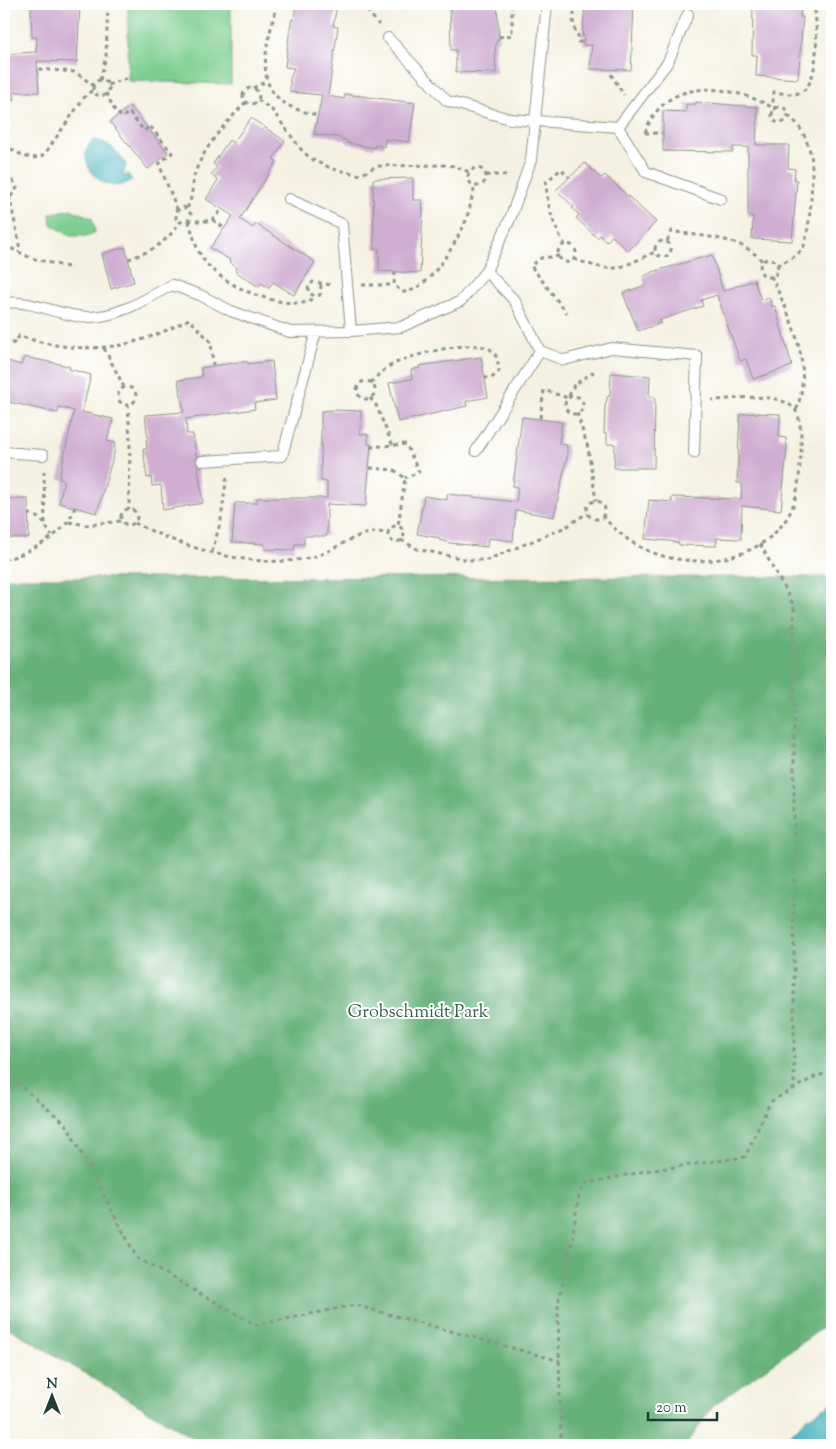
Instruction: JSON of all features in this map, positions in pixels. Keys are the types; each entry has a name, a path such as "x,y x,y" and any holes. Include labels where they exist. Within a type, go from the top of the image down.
{"lane":[{"path":"4,303 17,301 89,317 125,311 172,285 200,294 231,311 290,332 316,332 401,327 461,301 486,271 510,219 531,160 547,4"},
{"path":"618,127 668,62 688,14"},
{"path":"388,38 447,101 510,118 618,127"},
{"path":"618,127 646,172 721,199"},
{"path":"289,199 342,224 351,331"},
{"path":"486,271 515,301 540,351 564,360 612,348 697,356 694,453"},
{"path":"202,461 282,456 316,332"},
{"path":"476,451 540,351"},
{"path":"4,452 43,455"}],"path":[{"path":"93,85 100,80 106,56 108,4"},
{"path":"277,4 266,55 267,81 273,94 285,105 318,116"},
{"path":"362,4 388,38"},
{"path":"499,37 512,35 512,4"},
{"path":"575,4 574,30 578,32 578,42 584,42"},
{"path":"788,116 783,122 776,121 772,115 775,109 773,102 774,92 792,94 802,92 809,84 815,65 817,41 814,4"},
{"path":"39,69 75,72 93,85"},
{"path":"611,74 632,109"},
{"path":"108,85 128,78"},
{"path":"100,80 108,85"},
{"path":"258,100 251,104 246,102 243,98 244,92 253,88 256,84 267,81"},
{"path":"93,85 93,90"},
{"path":"108,85 106,93 114,109 122,118 130,112 144,131 150,126 172,153 159,164 177,209 176,216 180,222"},
{"path":"253,88 258,92 258,100"},
{"path":"93,90 99,95 106,93"},
{"path":"4,145 29,158 37,159 44,155 86,95 93,90"},
{"path":"645,133 650,119 660,106 676,95 693,90 733,91 759,99 775,109 783,107 788,116 796,121 800,128 811,157 810,207 803,248 795,256 777,265"},
{"path":"258,100 272,110 303,152 315,161 333,169 360,175 376,166 445,165 455,166 469,172"},
{"path":"187,208 190,203 196,171 210,143 246,102"},
{"path":"469,172 474,169 480,169 486,175 503,174 525,178"},
{"path":"569,177 561,169 546,182 550,213 565,245 575,249 574,259"},
{"path":"469,172 468,181 475,186 483,184 486,175"},
{"path":"4,181 13,182 16,185 15,193 9,196 4,194"},
{"path":"347,285 394,285 402,292 415,290 422,285 438,267 463,226 475,186"},
{"path":"9,196 18,241 18,252"},
{"path":"177,209 182,206 187,208 191,214 188,220 203,258 240,289 254,295 286,302 309,302 313,296 322,292 322,285 318,282 313,282 308,287 309,292 313,296"},
{"path":"128,259 141,255 165,241 180,222 188,220 195,222 213,220 222,210"},
{"path":"213,220 224,228"},
{"path":"667,241 672,231 732,240 755,252 763,262"},
{"path":"655,252 662,257 668,256 671,248 667,241"},
{"path":"655,252 657,242 667,241"},
{"path":"4,245 43,262 72,268"},
{"path":"559,256 560,248 565,245"},
{"path":"559,256 565,262 574,259 603,269 614,269 655,252"},
{"path":"559,256 541,258 531,266 567,313"},
{"path":"771,260 777,265 777,271 771,276 766,276 761,272 760,267 763,262 771,260"},
{"path":"394,285 395,272"},
{"path":"602,516 622,536 641,548 678,560 702,561 724,558 760,544 776,531 787,518 798,492 801,455 796,411 802,387 802,362 798,340 771,276"},
{"path":"4,347 16,342 19,336 47,345 104,348 139,342 161,334 189,319 211,342 213,365"},
{"path":"371,383 383,370 411,357 472,346 489,348 495,353 499,371 493,377 485,378"},
{"path":"104,348 124,387 132,389 136,394 135,399 128,404"},
{"path":"540,418 544,390 568,398 576,396 581,400 582,409 577,413 567,411 565,406 568,398 570,390 584,376 602,367"},
{"path":"371,383 363,381 358,385 357,390 361,397 370,398 376,405 392,446"},
{"path":"370,398 374,390 371,383"},
{"path":"124,387 119,394 119,399 128,404"},
{"path":"697,400 769,398 781,402 796,411"},
{"path":"128,404 130,440 129,509"},
{"path":"577,413 588,448 596,501"},
{"path":"370,447 406,444 419,472 405,478"},
{"path":"43,455 45,524"},
{"path":"212,552 221,520 229,460"},
{"path":"370,468 394,470 405,478"},
{"path":"398,526 405,478"},
{"path":"387,533 391,541 401,540 417,549 469,560 487,560 566,527 587,513 588,505 596,501"},
{"path":"596,501 601,503 604,508 602,516"},
{"path":"4,560 18,556 52,536 68,522 74,507"},
{"path":"121,520 122,513 129,509"},
{"path":"129,509 136,513 135,523"},
{"path":"28,513 35,514 45,524 52,536"},
{"path":"587,513 594,518 602,516"},
{"path":"68,522 86,525 121,520 127,525 135,523 164,538 212,552 235,557 297,561 318,555 360,535 377,531 387,533"},
{"path":"387,533 391,527 398,526"},
{"path":"398,526 404,532 401,540"},
{"path":"760,544 794,606 794,1089"},
{"path":"4,1072 66,1124 137,1258 256,1325 355,1305 560,1361"},
{"path":"561,1445 558,1303 568,1265 579,1194 586,1183 646,1171 745,1157 770,1102 818,1075 832,1074"}],"green space":[{"path":"128,4 231,4 231,84 128,81"},
{"path":"70,209 92,218 95,232 90,236 70,236 51,224 50,214"},
{"name":"Grobschmidt Park","path":"832,577 832,1321 713,1406 686,1445 205,1445 4,1325 4,578"}],"water":[{"path":"94,140 109,145 116,151 126,164 123,177 128,174 132,180 121,185 110,185 100,181 93,174 88,165 86,155 88,147"},
{"path":"832,1403 832,1445 781,1445 806,1419"}],"building":[{"path":"31,4 80,4 77,62 37,61 39,92 14,92 14,100 4,100 4,54 36,52 37,37 32,37"},
{"path":"296,4 337,6 333,26 338,27 328,96 344,99 345,94 415,103 409,142 385,139 384,147 375,145 375,148 347,143 347,141 337,137 314,134 322,95 290,92 290,79 294,68 285,67 290,28 292,19 294,20"},
{"path":"450,4 497,4 499,40 497,40 495,49 496,73 456,72 456,50 451,50"},
{"path":"587,4 634,4 631,70 590,69 592,45 583,45 584,36 582,36 585,6"},
{"path":"753,4 794,4 794,6 801,6 800,17 803,17 798,79 756,76 757,55 752,55"},
{"path":"696,102 758,107 756,145 789,145 788,168 795,169 794,180 797,180 792,241 752,239 753,216 748,216 748,147 733,147 733,152 663,151 663,111 686,112 686,104 696,104"},
{"path":"130,106 168,153 148,169 110,122"},
{"path":"251,118 285,141 273,159 277,161 240,219 253,228 256,224 315,262 294,295 273,282 269,288 261,283 259,287 235,271 237,268 229,262 230,260 210,248 233,216 206,199 218,180 211,175 217,167 213,164 229,140 233,143"},
{"path":"585,163 601,178 605,175 656,222 628,251 612,236 606,242 600,235 597,238 576,218 579,215 572,208 574,207 556,190"},
{"path":"413,178 413,200 422,200 423,210 420,273 379,271 379,249 374,249 373,179"},
{"path":"125,247 134,282 111,289 102,254"},
{"path":"712,255 723,291 754,280 761,300 769,297 772,307 775,306 792,366 753,379 746,359 740,361 717,295 701,300 703,306 660,320 661,323 638,331 623,293 646,285 643,277 652,272"},
{"path":"24,357 60,364 70,367 69,369 91,375 82,412 113,419 107,441 115,443 114,453 97,513 59,503 64,480 59,479 74,411 59,407 58,413 4,401 4,360 21,365"},
{"path":"481,357 488,397 466,401 467,406 398,422 389,383 412,379 411,370 420,368 419,366"},
{"path":"272,361 276,400 254,403 255,409 186,419 187,434 193,434 203,503 163,510 161,485 152,486 151,477 147,478 143,449 147,449 146,440 148,439 145,415 184,412 178,380 202,377 201,368 239,362 248,362 248,364"},
{"path":"611,373 650,376 649,397 655,397 654,468 614,468 615,444 607,444 607,434 604,434 605,405 608,396 610,396"},
{"path":"321,411 361,411 360,434 368,434 368,444 371,444 366,506 327,504 327,536 304,536 304,544 295,544 294,550 265,549 265,544 232,542 235,503 257,503 257,498 327,498 327,482 321,481"},
{"path":"740,414 780,414 779,437 786,438 787,447 781,510 742,506 741,539 717,538 716,546 679,545 679,543 669,541 645,539 649,500 672,502 672,497 741,499 742,483 737,483"},
{"path":"522,417 562,422 559,444 567,445 567,457 554,517 516,510 513,541 488,538 487,547 450,543 439,540 440,538 417,534 424,496 447,500 447,494 516,502 518,487 513,486"},
{"path":"4,499 28,499 29,538 4,538"}]}
